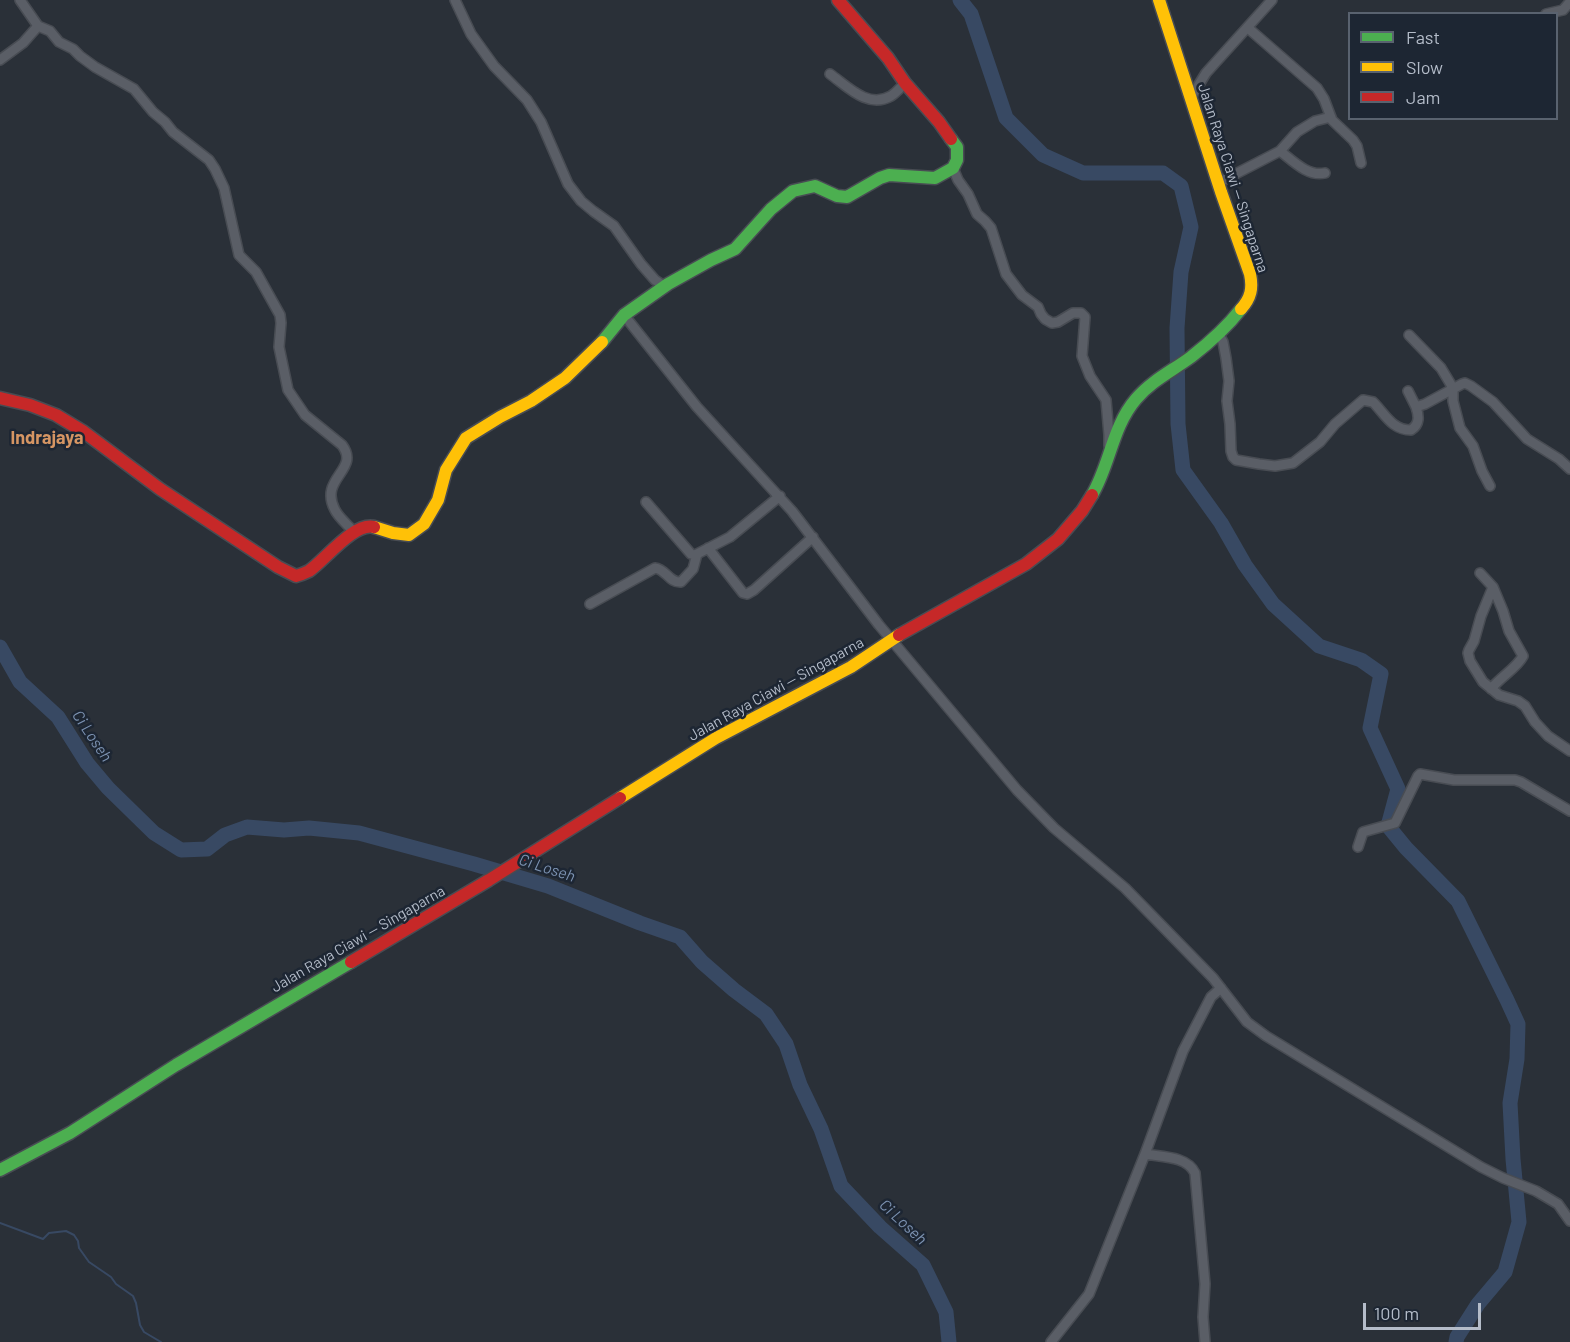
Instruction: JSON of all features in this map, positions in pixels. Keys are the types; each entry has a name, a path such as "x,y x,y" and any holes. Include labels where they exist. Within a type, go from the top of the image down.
{"main road":[{"path":"0,398 30,405 56,415 84,432 160,489 278,567 296,576 308,572 354,531 369,526 409,535 424,524 438,500 446,470 466,438 531,401 565,378 604,340 624,315 664,286 735,249 771,209 794,191 815,186 837,196 847,197 889,175 935,178 952,168 957,159 957,147 905,83 888,58 838,0"},
{"name":"Jalan Raya Ciawi — Singaparna","path":"0,1170 70,1133 196,1052 489,880 716,738 851,667 891,639 1026,564 1058,539 1082,511 1099,483 1119,426 1135,400 1153,382 1192,356 1230,322 1245,305 1251,293 1252,285 1245,258 1190,99 1159,0"}],"street":[{"path":"20,0 39,26 50,31 59,42 73,49 95,67 134,89 173,132 216,168 224,188 239,255 256,272 280,315 279,347 288,390 304,415 342,445 346,451 347,463 332,485 331,499 337,514 354,531"},
{"path":"455,0 471,34 494,66 527,100 541,122 568,184 593,212 614,225 641,264 655,280 664,286"},
{"path":"1190,99 1206,73 1272,0"},
{"path":"0,60 39,26"},
{"path":"1248,28 1317,87 1335,124 1357,146 1361,163"},
{"path":"830,74 871,101 893,95 905,83"},
{"path":"1218,183 1280,151 1297,132 1315,121 1331,117"},
{"path":"1280,151 1302,168 1316,174 1325,173"},
{"path":"952,168 977,214 991,228 1006,274 1022,295 1038,307 1045,319 1052,323 1073,313 1081,313 1085,317 1082,356 1088,372 1106,400 1109,435 1108,459"},
{"path":"624,315 697,407 780,496 891,639 1017,790 1054,828 1125,888 1221,988 1247,1022 1266,1036 1481,1167 1522,1184 1558,1204 1570,1221"},
{"path":"1218,333 1223,342 1226,358 1231,451 1236,460 1275,466 1293,464 1320,442 1363,400 1376,405 1391,423 1403,430 1411,430 1418,421 1419,415 1408,391"},
{"path":"1409,335 1441,368 1453,388 1453,401 1460,428 1473,446 1490,486"},
{"path":"1416,406 1425,404 1465,383 1493,402 1527,439 1559,459 1570,469"},
{"path":"646,502 692,554 697,554 730,537 780,496"},
{"path":"708,548 743,593 747,594 813,537"},
{"path":"590,604 655,568 662,570 673,581 681,582 693,569 697,554"},
{"path":"1480,573 1492,587 1509,631 1523,656 1521,661 1491,689"},
{"path":"1492,587 1468,653 1470,661 1483,682 1499,695 1526,706 1534,722 1570,752"},
{"path":"1358,847 1363,832 1396,822 1418,776 1422,774 1454,780 1515,780 1570,811"},
{"path":"1051,1342 1089,1294 1183,1051 1211,998 1221,988"},
{"path":"1145,1154 1182,1160 1190,1165 1195,1173 1205,1284 1203,1317 1205,1342"}],"waterway":[{"path":"960,0 971,14 1006,118 1043,155 1083,173 1163,173 1181,186 1191,227 1181,272 1177,328 1178,424 1183,470 1221,523 1245,565 1273,604 1319,646 1361,660 1381,674 1370,728 1398,789 1388,826 1406,848 1458,901 1518,1024 1517,1059 1510,1103 1519,1222 1505,1272 1478,1304 1456,1342"},
{"name":"Ci Loseh","path":"0,647 20,682 58,717 87,763 108,788 154,833 181,850 207,849 225,835 247,827 284,830 309,828 359,833 548,886 680,937 702,962 766,1014 786,1044 800,1085 821,1129 841,1186 880,1227 923,1265 946,1312 949,1342"},
{"path":"0,1223 43,1239 49,1233 66,1231 74,1235 79,1248 89,1262 133,1296 144,1332 161,1342"}],"traffic: fast":[{"path":"602,342 624,315 668,284 735,249 771,209 793,191 815,186 837,196 847,197 889,175 935,178 953,168 957,160 957,147 951,139"},
{"path":"1092,495 1116,434 1136,399 1155,381 1204,346 1241,309"},
{"path":"0,1170 70,1133 176,1065 351,962"}],"traffic: slow":[{"path":"1159,0 1250,274 1250,293 1241,309"},
{"path":"374,527 409,535 424,524 438,500 446,470 466,438 531,401 565,378 602,342"},
{"path":"620,798 716,738 851,667 899,635"}],"traffic: jam":[{"path":"838,0 888,58 905,83 951,139"},
{"path":"0,398 30,405 56,415 84,432 160,489 278,567 296,576 316,566 340,543 358,530 374,527"},
{"path":"899,635 1026,564 1058,539 1082,511 1092,495"},
{"path":"351,962 489,880 620,798"}],"district":[{"name":"Indrajaya","path":"47,438"}]}
